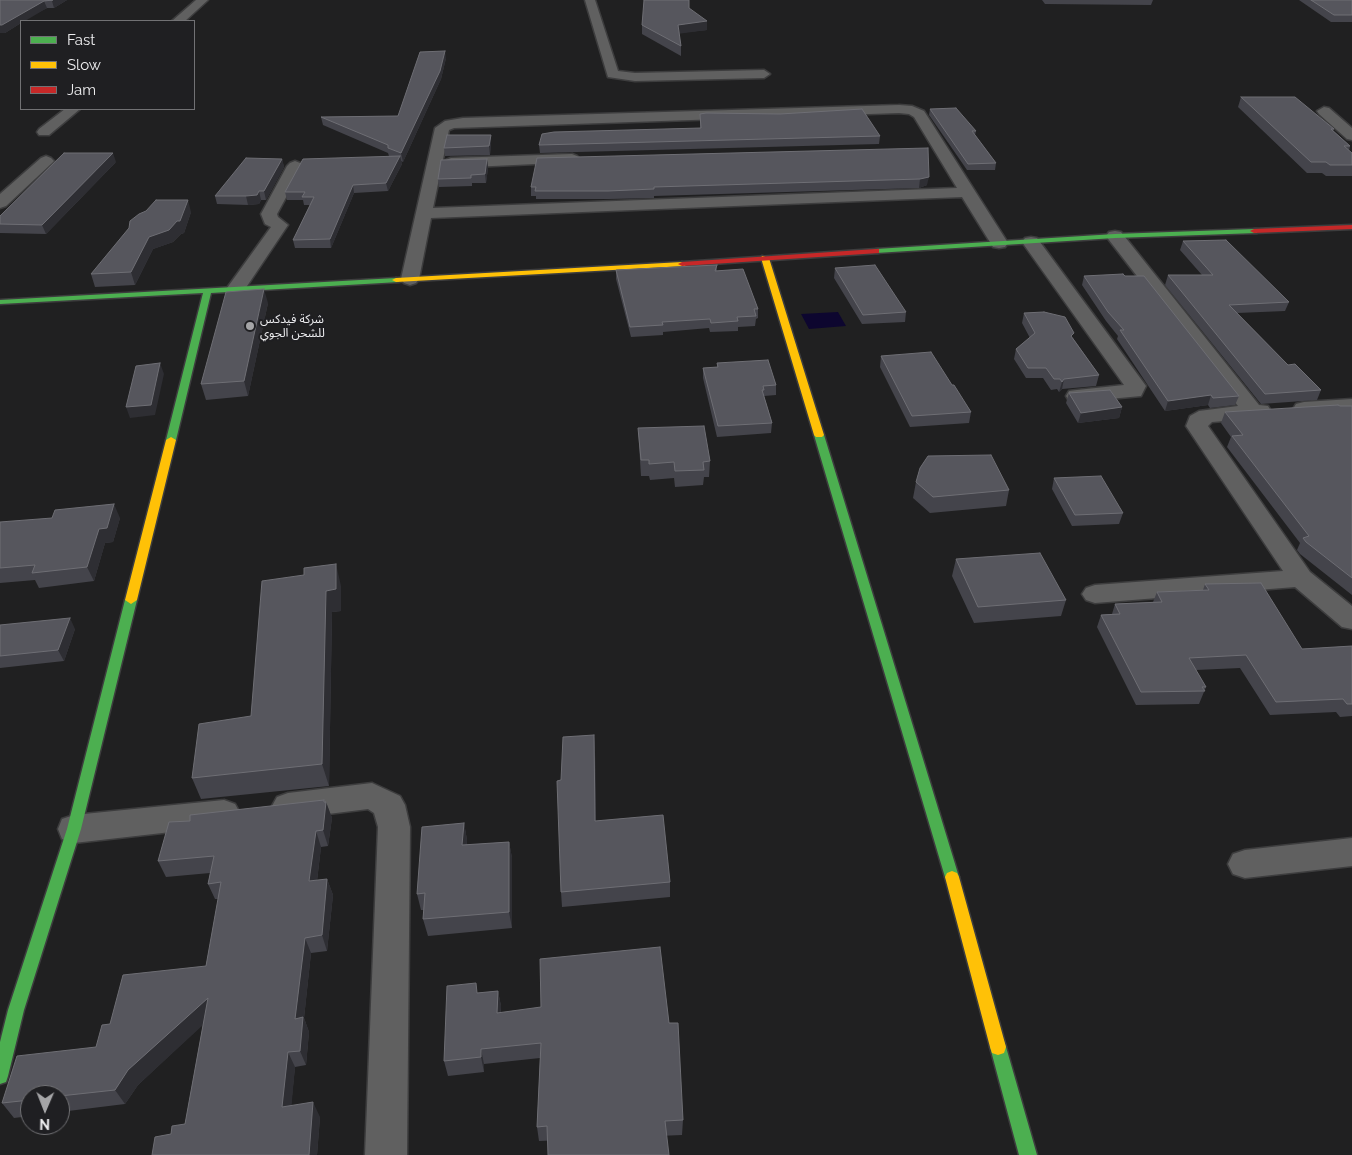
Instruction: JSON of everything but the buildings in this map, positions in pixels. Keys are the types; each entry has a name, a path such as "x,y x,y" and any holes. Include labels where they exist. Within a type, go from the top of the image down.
{"street":[{"path":"179,20 203,0"},
{"path":"590,0 613,74 635,77 764,74"},
{"path":"410,279 442,128 457,123 889,109 912,110 919,114 999,243"},
{"path":"44,132 72,110"},
{"path":"1324,110 1352,136"},
{"path":"921,149 940,148"},
{"path":"434,163 588,159"},
{"path":"0,203 46,161"},
{"path":"236,288 280,225 271,220 269,214 295,166"},
{"path":"424,213 967,192"},
{"path":"0,302 1115,236 1352,227"},
{"path":"1115,236 1254,412"},
{"path":"1031,242 1135,386 1133,391 1070,396"},
{"path":"765,258 938,827 1028,1155"},
{"path":"0,1076 8,1012 74,829 208,290"},
{"path":"1352,406 1207,416 1198,420 1197,426 1301,578 1352,620"},
{"path":"1095,594 1301,578"},
{"path":"74,829 372,796 389,804 394,827 386,1155"},
{"path":"1245,864 1352,852"}],"shaded area":[{"path":"838,312 846,326 809,329 801,314"}],"traffic: fast":[{"path":"876,251 1115,236 1254,231"},
{"path":"0,302 396,280"},
{"path":"171,440 208,290"},
{"path":"819,435 952,877"},
{"path":"0,1076 16,1010 74,829 131,600"},
{"path":"998,1047 1028,1155"}],"traffic: slow":[{"path":"765,258 819,435"},
{"path":"396,280 682,264"},
{"path":"131,600 171,440"},
{"path":"952,877 998,1047"}],"traffic: jam":[{"path":"1254,231 1352,227"},
{"path":"682,264 876,251"}],"place":[{"name":"شركة فيدكس للشحن الجوي","path":"250,326"}]}
